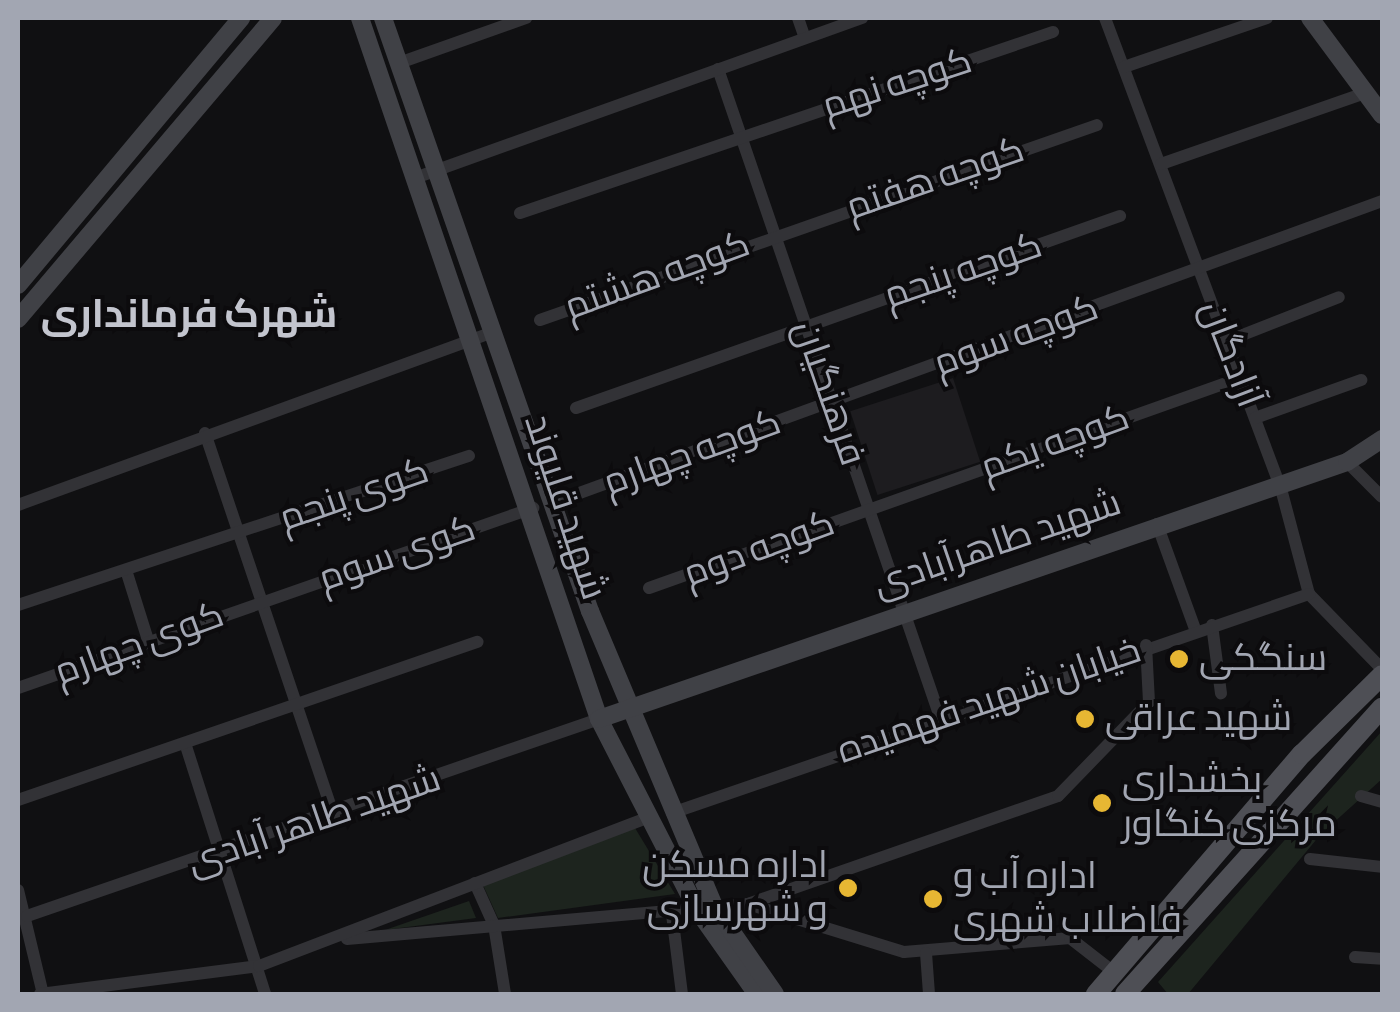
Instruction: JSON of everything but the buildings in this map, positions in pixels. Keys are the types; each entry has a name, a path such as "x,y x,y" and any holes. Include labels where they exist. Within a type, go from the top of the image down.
{"main road":[{"path":"18,285 242,18"},
{"path":"18,319 274,18"},
{"name":"شهید قلیوند","path":"360,18 474,337 599,719 646,818 757,994"},
{"name":"شهید قلیوند","path":"384,18 552,504 705,907 775,994"},
{"path":"1310,18 1376,105"},
{"name":"شهید طاهرآبادی","path":"599,719 904,610 1347,462 1382,439"},
{"path":"1096,994 1302,754 1382,672"},
{"path":"1134,991 1382,710"},
{"path":"646,818 672,813"}],"street":[{"path":"399,63 526,18"},
{"path":"798,18 805,38"},
{"path":"415,178 862,18"},
{"name":"آزادگان","path":"1106,18 1280,485 1309,594 1382,672"},
{"path":"1124,67 1267,18"},
{"name":"کوچه نهم","path":"520,213 1053,32"},
{"name":"فرهنگیان","path":"718,69 940,718"},
{"path":"1160,164 1376,105"},
{"name":"کوچه هفتم","path":"774,234 1097,125"},
{"name":"کوچه سوم","path":"832,403 1382,201"},
{"name":"کوچه پنجم","path":"576,408 1120,216"},
{"name":"کوچه هشتم","path":"540,320 774,234"},
{"path":"1226,341 1339,297"},
{"path":"18,506 205,433 492,332"},
{"name":"کوچه یکم","path":"869,510 1240,378"},
{"path":"1255,418 1361,380"},
{"name":"کوچه چهارم","path":"552,504 832,403"},
{"path":"205,433 334,816"},
{"name":"کوی پنجم","path":"18,605 239,535 468,456"},
{"path":"1347,462 1382,497"},
{"name":"کوی سوم","path":"261,599 532,508"},
{"name":"کوچه دوم","path":"649,588 869,510"},
{"path":"1157,524 1195,629"},
{"path":"126,570 148,640"},
{"name":"خیابان شهید فهمیده","path":"672,813 1146,645 1309,594"},
{"name":"کوی چهارم","path":"18,688 261,599"},
{"path":"1212,625 1221,693"},
{"path":"18,800 298,708 478,642"},
{"path":"347,939 671,906 748,904 1058,796 1149,702 1146,645"},
{"name":"شهید طاهر آبادی","path":"27,916 223,855 599,719"},
{"path":"186,746 260,966 264,994"},
{"path":"1361,796 1382,802"},
{"path":"18,890 42,994 260,966 347,939 475,883 646,818"},
{"path":"1310,859 1382,866"},
{"path":"475,883 494,925 505,994"},
{"path":"748,904 926,953 1070,938 1115,973"},
{"path":"671,906 682,994"},
{"path":"926,953 929,994"},
{"path":"1355,958 1382,959"}],"shaded area":[{"path":"953,378 980,462 877,495 850,411"},
{"path":"1382,731 1382,779 1321,834 1188,994 1168,994 1158,982"},
{"path":"635,828 675,894 498,918 483,885"},
{"path":"469,901 476,918 385,930"}],"place":[{"name":"سنگکی","path":"1179,659"},
{"name":"شهید عراقی","path":"1085,719"},
{"name":"بخشداری مرکزی کنگاور","path":"1102,803"},
{"name":"اداره مسکن و شهرسازی","path":"848,888"},
{"name":"اداره آب و فاضلاب شهری","path":"933,899"}],"district":[{"name":"شهرک فرمانداری","path":"189,315"}]}
